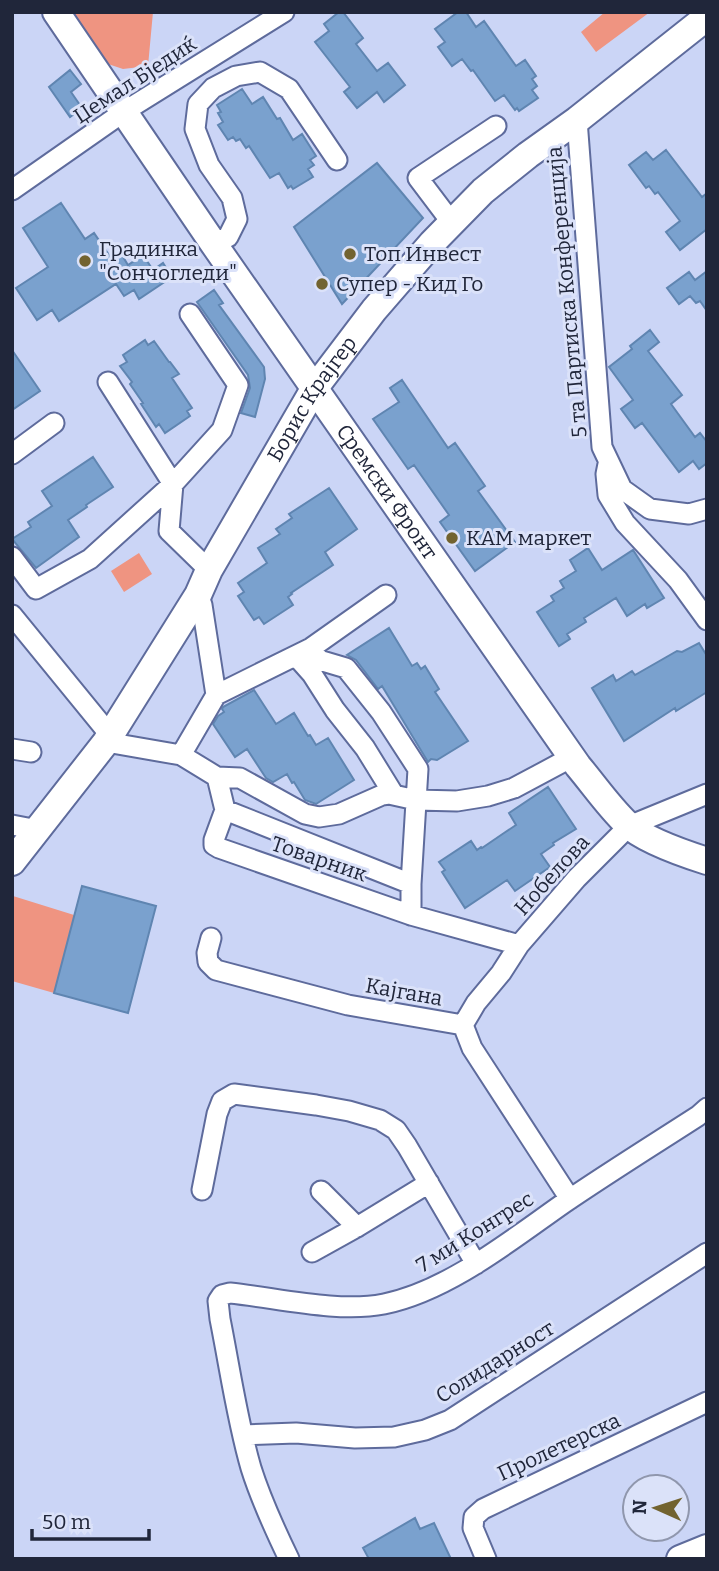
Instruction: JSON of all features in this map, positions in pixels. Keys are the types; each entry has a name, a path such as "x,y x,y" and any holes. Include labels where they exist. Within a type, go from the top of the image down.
{"street":[{"name":"Сремски Фронт","path":"56,12 572,758 629,826 681,853 707,861"},
{"name":"Џемал Бједиќ","path":"12,190 125,111 284,12"},
{"name":"Борис Крајгер","path":"12,862 25,828 108,738 198,595 209,570 314,388 374,310 432,243 483,191 707,17"},
{"path":"214,243 228,237 237,219 232,198 209,165 195,129 198,104 213,88 236,76 260,72 289,89 337,160"},
{"name":"5 та Партиска Конференција","path":"577,120 603,447 622,489 650,509 689,514 707,509"},
{"path":"452,223 418,178 496,126"},
{"path":"12,557 36,589 90,559 173,484 222,430 238,385 190,314"},
{"path":"108,382 173,484 169,531 209,570"},
{"path":"12,454 54,423"},
{"path":"608,460 608,495 625,523 678,580 707,620"},
{"path":"198,595 202,605 216,695"},
{"path":"187,758 191,737 216,695 303,652 386,595"},
{"path":"12,615 108,738 187,758 217,777 240,778 305,814 319,817 339,814 382,795 416,800 457,801 488,796 514,788 572,758"},
{"path":"303,652 312,674 335,710 365,748 394,795"},
{"path":"303,652 346,668 381,712 418,769 411,915"},
{"path":"217,777 225,810 411,884"},
{"name":"Нобелова","path":"463,1026 476,1003 501,974 519,945 577,878 629,826 707,794"},
{"name":"Товарник","path":"225,810 214,840 214,845 219,848 411,915 519,945"},
{"name":"Кајгана","path":"212,938 206,953 208,962 216,970 348,1006 463,1026 472,1048 570,1199"},
{"path":"202,1190 217,1114 222,1101 234,1094 316,1105 380,1119 396,1130 407,1146 476,1264"},
{"name":"7 ми Конгрес","path":"289,1559 266,1510 243,1435 220,1320 218,1301 222,1295 230,1293 348,1306 382,1304 416,1296 476,1264 707,1108"},
{"path":"312,1252 429,1183"},
{"path":"321,1191 357,1227"},
{"name":"Солидарност","path":"243,1435 296,1433 355,1438 394,1437 438,1425 450,1420 707,1253"},
{"name":"Пролетерска","path":"486,1559 473,1528 474,1517 482,1509 707,1402"},
{"path":"680,1559 707,1550"},
{"path":"704,1559 707,1550"}],"shaded area":[{"path":"72,12 153,12 148,66 123,69 108,64"},
{"path":"605,12 650,12 596,52 581,32"},
{"path":"139,553 152,574 124,592 111,571"},
{"path":"13,896 74,915 54,993 12,981"}],"building":[{"path":"339,12 343,12 363,38 356,44 377,71 388,63 405,85 384,102 377,92 357,108 344,92 350,87 315,42 329,31 324,24"},
{"path":"458,12 466,12 476,27 484,21 516,66 525,60 536,76 532,79 537,86 532,90 538,98 519,111 517,108 515,110 504,95 495,101 462,59 452,66 438,47 445,42 435,29"},
{"path":"70,70 81,84 71,92 82,108 70,117 49,87"},
{"path":"242,89 252,104 263,97 293,140 302,134 316,156 310,160 314,165 308,169 313,177 293,189 291,186 288,188 279,173 270,178 249,146 246,148 240,139 236,141 233,137 228,140 218,125 223,122 217,105"},
{"path":"666,150 702,197 707,193 707,229 680,250 666,232 680,221 658,192 655,194 649,186 646,188 629,165 646,152 653,160"},
{"name":"Топ Инвест","path":"377,163 423,218 342,304 294,227"},
{"name":"Градинка \"Сончогледи\"","path":"61,203 85,239 94,233 111,258 120,252 128,265 143,255 153,270 163,263 172,277 139,299 134,290 124,296 116,284 59,321 52,310 37,320 16,288 48,267 23,228"},
{"path":"707,271 707,311 700,301 696,303 690,296 679,304 667,288 689,272 695,280"},
{"path":"214,290 223,303 219,305 264,367 265,379 255,417 241,413 250,388 248,375 197,302"},
{"path":"650,330 659,342 648,351 682,395 671,404 695,437 700,433 707,442 707,463 699,469 693,461 679,472 642,423 635,428 621,409 633,400 609,367"},
{"path":"145,340 148,345 154,341 179,374 172,378 192,408 187,411 190,416 165,433 159,424 156,427 130,384 132,382 120,366 127,362 123,355"},
{"path":"12,350 40,391 12,410"},
{"path":"402,380 448,448 455,443 485,486 478,491 515,542 475,571 440,522 449,515 414,465 408,469 373,419 399,402 390,388"},
{"path":"93,457 113,487 68,520 79,537 36,568 12,539 31,527 28,522 52,506 42,491"},
{"path":"329,488 357,529 325,552 333,565 291,593 288,597 293,605 264,624 259,617 254,620 238,596 244,592 238,583 267,563 258,548 280,534 276,529 292,518 289,514"},
{"path":"588,548 602,570 633,550 664,598 647,608 645,604 627,616 616,598 584,618 586,622 567,634 570,639 559,646 537,612 554,601 551,596 564,588 560,581 576,571 570,560"},
{"path":"389,628 412,666 417,663 421,669 425,666 439,689 435,692 468,741 437,760 431,759 428,762 382,686 378,689 356,660 347,655"},
{"path":"699,643 707,656 707,692 676,711 675,708 624,741 592,688 613,675 616,681 632,671 635,675 677,651 682,652"},
{"path":"254,690 276,724 294,713 316,745 328,738 354,780 316,804 305,800 287,774 273,782 266,778 247,749 235,757 213,724 224,712 223,707"},
{"path":"548,787 576,829 541,854 550,867 515,891 507,880 465,908 442,872 445,870 439,862 471,841 477,850 482,848 516,825 509,813"},
{"path":"82,886 156,906 128,1013 54,993"},
{"path":"415,1518 420,1529 434,1523 451,1559 369,1559 363,1548"}],"place":[{"name":"Топ Инвест","path":"350,254"},
{"name":"Градинка \"Сончогледи\"","path":"85,261"},
{"name":"Супер - Кид Го","path":"322,284"},
{"name":"КАМ маркет","path":"452,538"}]}
